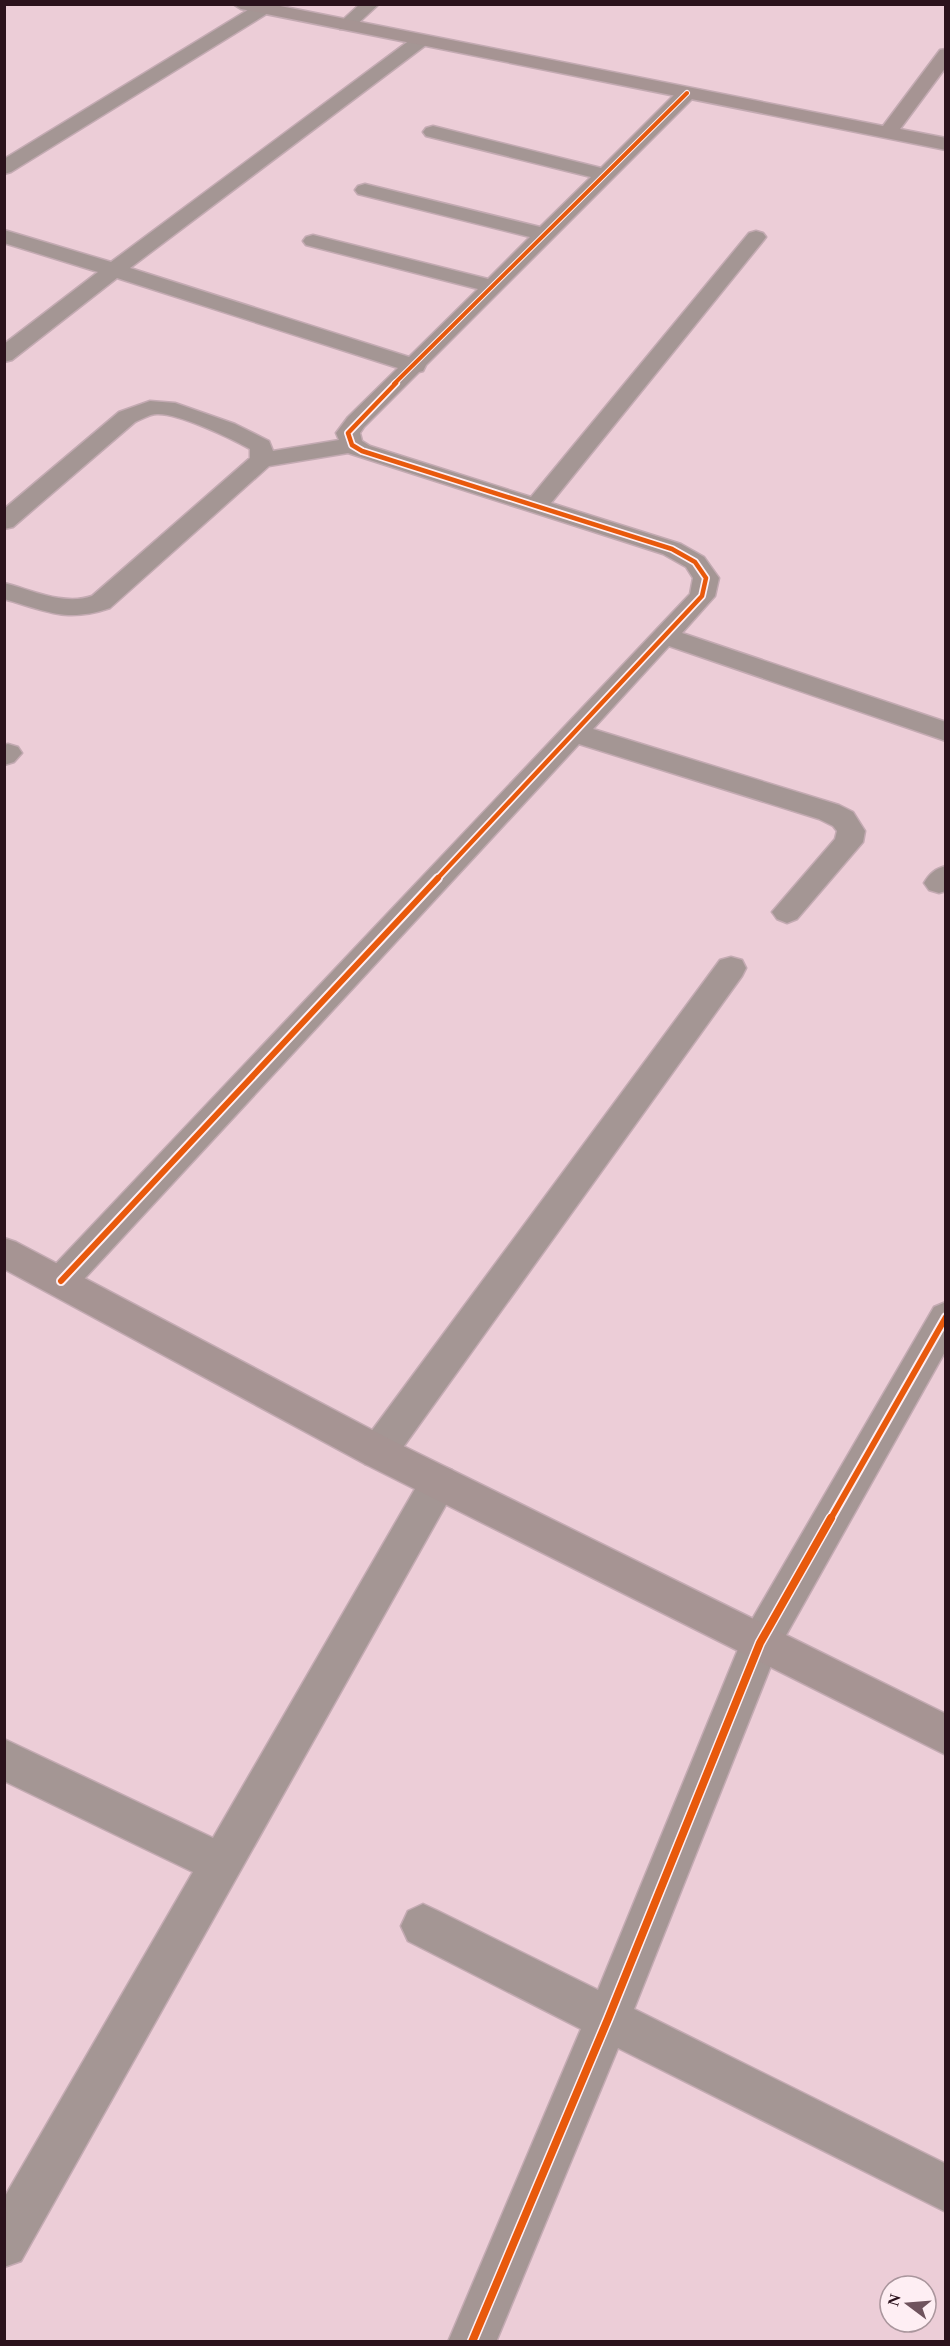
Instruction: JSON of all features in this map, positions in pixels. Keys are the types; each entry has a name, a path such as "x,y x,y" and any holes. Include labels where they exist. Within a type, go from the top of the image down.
{"street":[{"path":"346,25 371,4"},
{"path":"242,5 945,144"},
{"path":"4,168 262,9"},
{"path":"4,356 114,270 420,41"},
{"path":"887,133 945,54"},
{"path":"61,1281 702,596 706,578 695,562 672,549 362,452 352,445 348,433 687,93"},
{"path":"433,132 607,175"},
{"path":"366,190 546,235"},
{"path":"4,237 415,366"},
{"path":"536,506 756,237"},
{"path":"313,240 494,287"},
{"path":"4,522 127,417 141,410 166,408 249,438 261,446 262,460"},
{"path":"4,591 65,608 84,609 101,602 262,460 352,445"},
{"path":"665,636 945,732"},
{"path":"574,733 829,812 843,819 851,831 849,842 787,912"},
{"path":"378,1452 731,968"},
{"path":"4,1252 378,1452 945,1735"},
{"path":"472,2342 608,2019 760,1643 945,1317"},
{"path":"4,2244 438,1482"},
{"path":"4,1759 220,1864"},
{"path":"423,1926 945,2188"}],"cycle path":[{"path":"61,1281 702,596 706,578 695,562 672,549 362,451 352,445 348,433 356,422 687,93"},
{"path":"472,2342 608,2019 760,1643 946,1317"}]}
